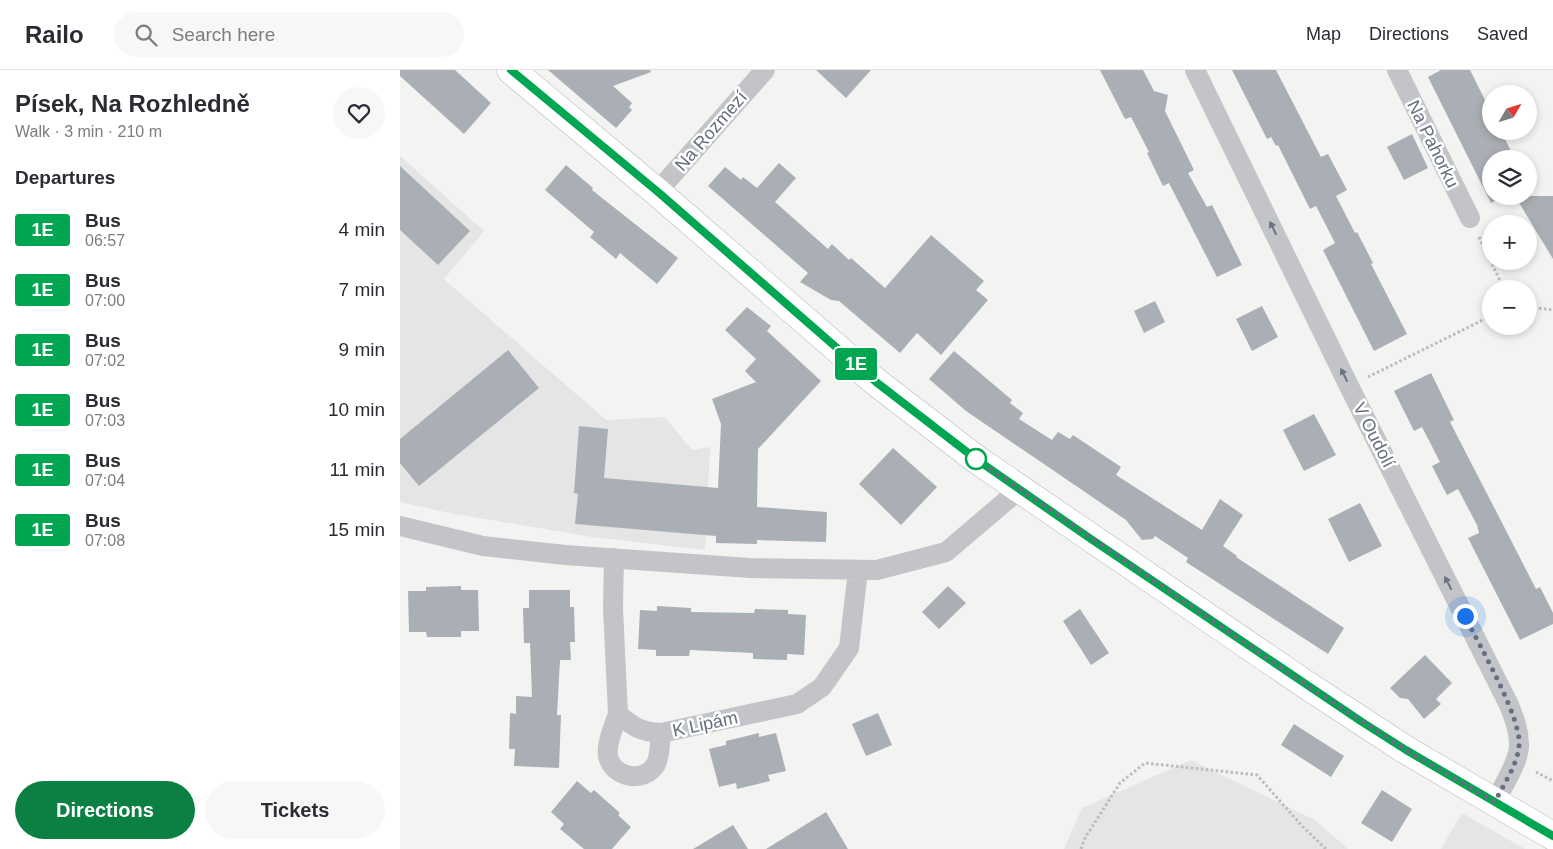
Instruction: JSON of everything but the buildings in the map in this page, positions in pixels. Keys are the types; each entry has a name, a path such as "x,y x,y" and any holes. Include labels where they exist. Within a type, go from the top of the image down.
{"street":[{"path":"511,70 658,192 876,382 976,459 1312,689 1406,750 1553,836"},
{"name":"Na Rozmezí","path":"658,192 765,70"},
{"name":"V Oudolí","path":"1195,70 1350,386 1510,705 1518,729 1520,746 1516,760 1495,802"},
{"name":"Na Pahorku","path":"1397,70 1470,218"},
{"path":"400,526 483,546 750,568 877,570 946,552 1020,489"},
{"path":"614,558 613,608 618,714 608,747 611,763 623,775 633,777 643,775 651,770 657,762 661,733"},
{"name":"K Lipám","path":"618,714 632,727 648,732 661,733 797,704 822,687 848,648 858,570"}],"path":[{"path":"1470,218 1500,280"},
{"path":"1537,308 1553,310"},
{"path":"1350,386 1482,320"},
{"path":"1080,849 1120,783 1145,763 1257,775 1302,826 1326,849"}],"shaded area":[{"path":"400,156 484,231 444,279 606,420 665,417 692,450 710,447 705,550 592,537 450,513 400,502"},
{"path":"1191,760 1313,819 1348,849 1064,849 1082,808"},
{"path":"1462,813 1525,849 1441,849"}],"bus line":[{"name":"1E","path":"511,70 658,192 876,382 976,459 1362,722 1553,836"}],"route":[{"path":"976,459 1305,684 1406,750 1495,802 1516,760 1520,746 1518,729 1510,705 1465,616"}]}
